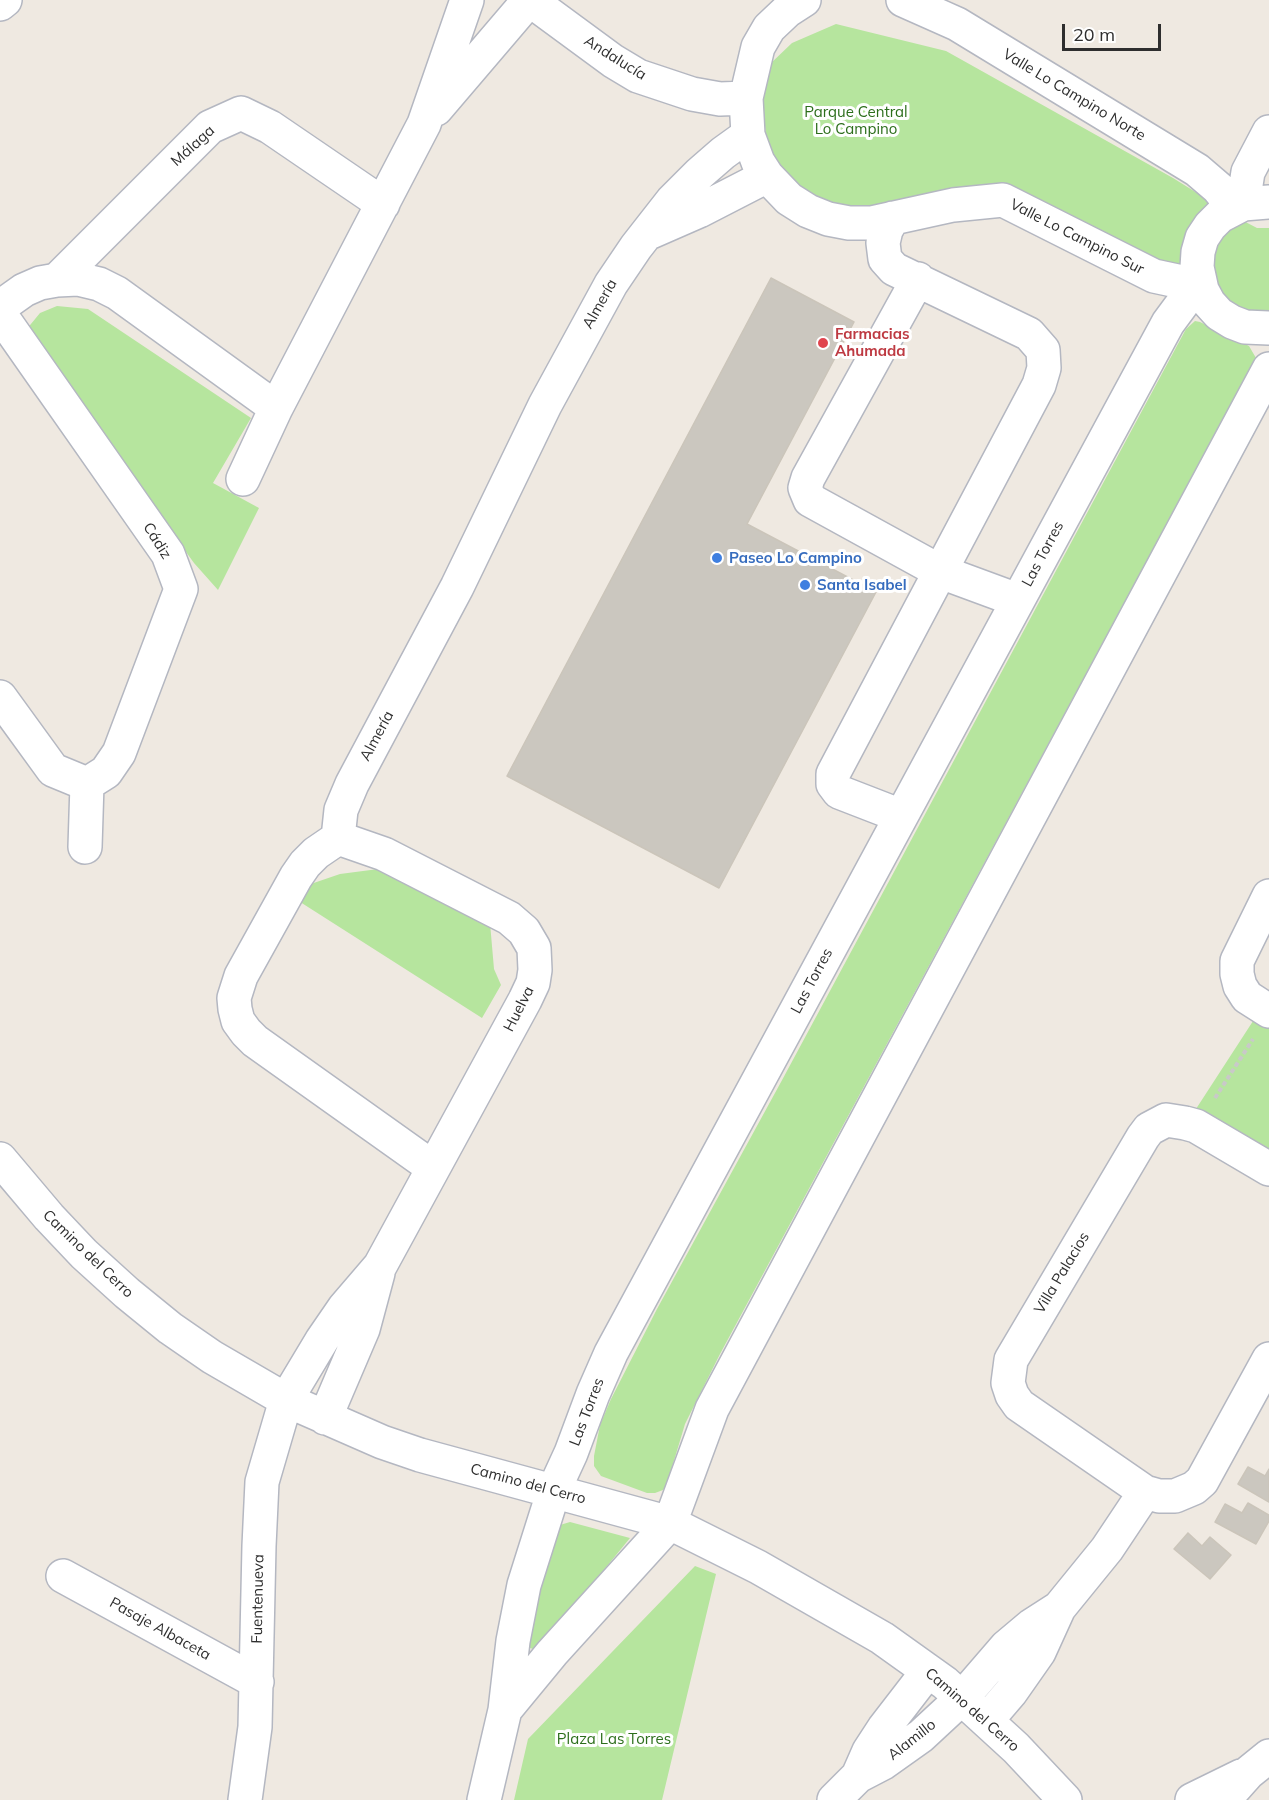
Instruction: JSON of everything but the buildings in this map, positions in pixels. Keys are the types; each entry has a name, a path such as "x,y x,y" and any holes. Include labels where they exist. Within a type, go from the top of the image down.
{"street":[{"path":"0,4 5,0"},
{"path":"243,479 276,408 424,124 467,0"},
{"path":"424,124 530,0"},
{"name":"Andalucía","path":"530,0 613,61 638,76 692,94 720,99 746,98"},
{"path":"746,98 758,47 769,28 787,11 804,0"},
{"name":"Valle Lo Campino Norte","path":"903,0 957,24 1197,170 1218,188 1248,204"},
{"name":"Valle Lo Campino Sur","path":"746,98 748,135 758,162 789,199 808,211 828,219 849,223 871,223 953,205 1003,200 1148,273 1200,286"},
{"name":"Málaga","path":"57,280 210,127 241,113 270,127 383,204"},
{"path":"1269,132 1248,172 1248,204 1220,216 1202,238 1198,252 1200,286 1209,303 1219,314 1232,322 1253,328 1269,328"},
{"name":"Almería","path":"339,838 340,818 345,797 457,587 544,405 623,264 672,201 723,153 748,135"},
{"name":"Almería","path":"649,232 699,211 768,176"},
{"path":"893,218 886,230 883,243 885,259 894,269 1029,334 1043,350 1044,368 1040,385 833,774 833,784 839,792 901,816"},
{"path":"0,307 24,290 40,283 78,279 99,284 117,292 276,408"},
{"path":"918,279 808,478 806,488 810,500 941,572 1017,600"},
{"name":"Las Torres","path":"484,1800 505,1710 524,1585 554,1490 611,1353 1168,322 1185,300 1200,286"},
{"name":"Cádiz","path":"0,314 168,554 182,589 119,753 106,772 87,784"},
{"name":"Las Torres","path":"505,1710 552,1653 669,1523 712,1409 1269,369"},
{"path":"0,697 53,770 87,784 85,847"},
{"path":"339,838 316,853 305,864 241,976 234,998 238,1021 255,1041 432,1167"},
{"name":"Huelva","path":"325,1418 363,1329 380,1266 533,983 535,970 534,948 524,931 509,918 384,854 339,838"},
{"path":"1263,1021 1240,986 1237,961 1241,948 1269,896"},
{"name":"Villa Palacios","path":"1269,1169 1197,1126 1177,1120 1166,1120 1149,1129 1011,1360 1008,1383 1019,1405 1145,1492 1159,1496 1174,1496 1194,1488 1202,1481 1269,1359"},
{"name":"Camino del Cerro","path":"0,1159 84,1254 170,1328 212,1357 286,1400 381,1442 420,1455 669,1523 758,1567 882,1638 928,1671 987,1720 1065,1800"},
{"name":"Huelva","path":"286,1400 344,1308 380,1266"},
{"name":"Fuentenueva","path":"245,1800 255,1727 262,1482 286,1400"},
{"path":"987,1720 1040,1652 1059,1608 1107,1549 1145,1492"},
{"name":"Pasaje Albaceta","path":"63,1576 257,1682"},
{"path":"962,1698 1006,1647 1031,1626 1059,1608"},
{"name":"Alamillo","path":"858,1776 869,1751 884,1728 928,1671"},
{"name":"Alamillo","path":"834,1800 858,1776 883,1763 921,1736 962,1698"},
{"path":"1192,1800 1259,1764"},
{"path":"1224,1800 1259,1764"}],"path":[{"path":"1197,1126 1263,1021"}],"green space":[{"name":"Parque Central Lo Campino","path":"836,24 946,51 1173,178 1234,216 1257,228 1269,228 1269,322 1006,187 854,213 820,210 774,160 767,142 762,102 770,64 792,43"},
{"path":"57,306 88,309 251,418 213,483 259,508 218,590 194,563 26,330 40,313"},
{"path":"1195,321 1249,346 1256,358 720,1354 685,1424 667,1484 663,1490 647,1493 601,1476 594,1466 600,1425 657,1309 1186,329"},
{"path":"386,868 490,923 494,969 501,985 482,1018 297,900 302,887 340,874"},
{"path":"1255,1018 1269,1026 1269,1153 1194,1112"},
{"path":"570,1522 630,1538 536,1650 530,1648 528,1642 551,1540 560,1525"},
{"name":"Plaza Las Torres","path":"695,1566 716,1574 662,1800 514,1800 528,1739"}],"place":[{"name":"Farmacias Ahumada","path":"823,343"},
{"name":"Paseo Lo Campino","path":"717,558"},
{"name":"Santa Isabel","path":"805,585"}]}
